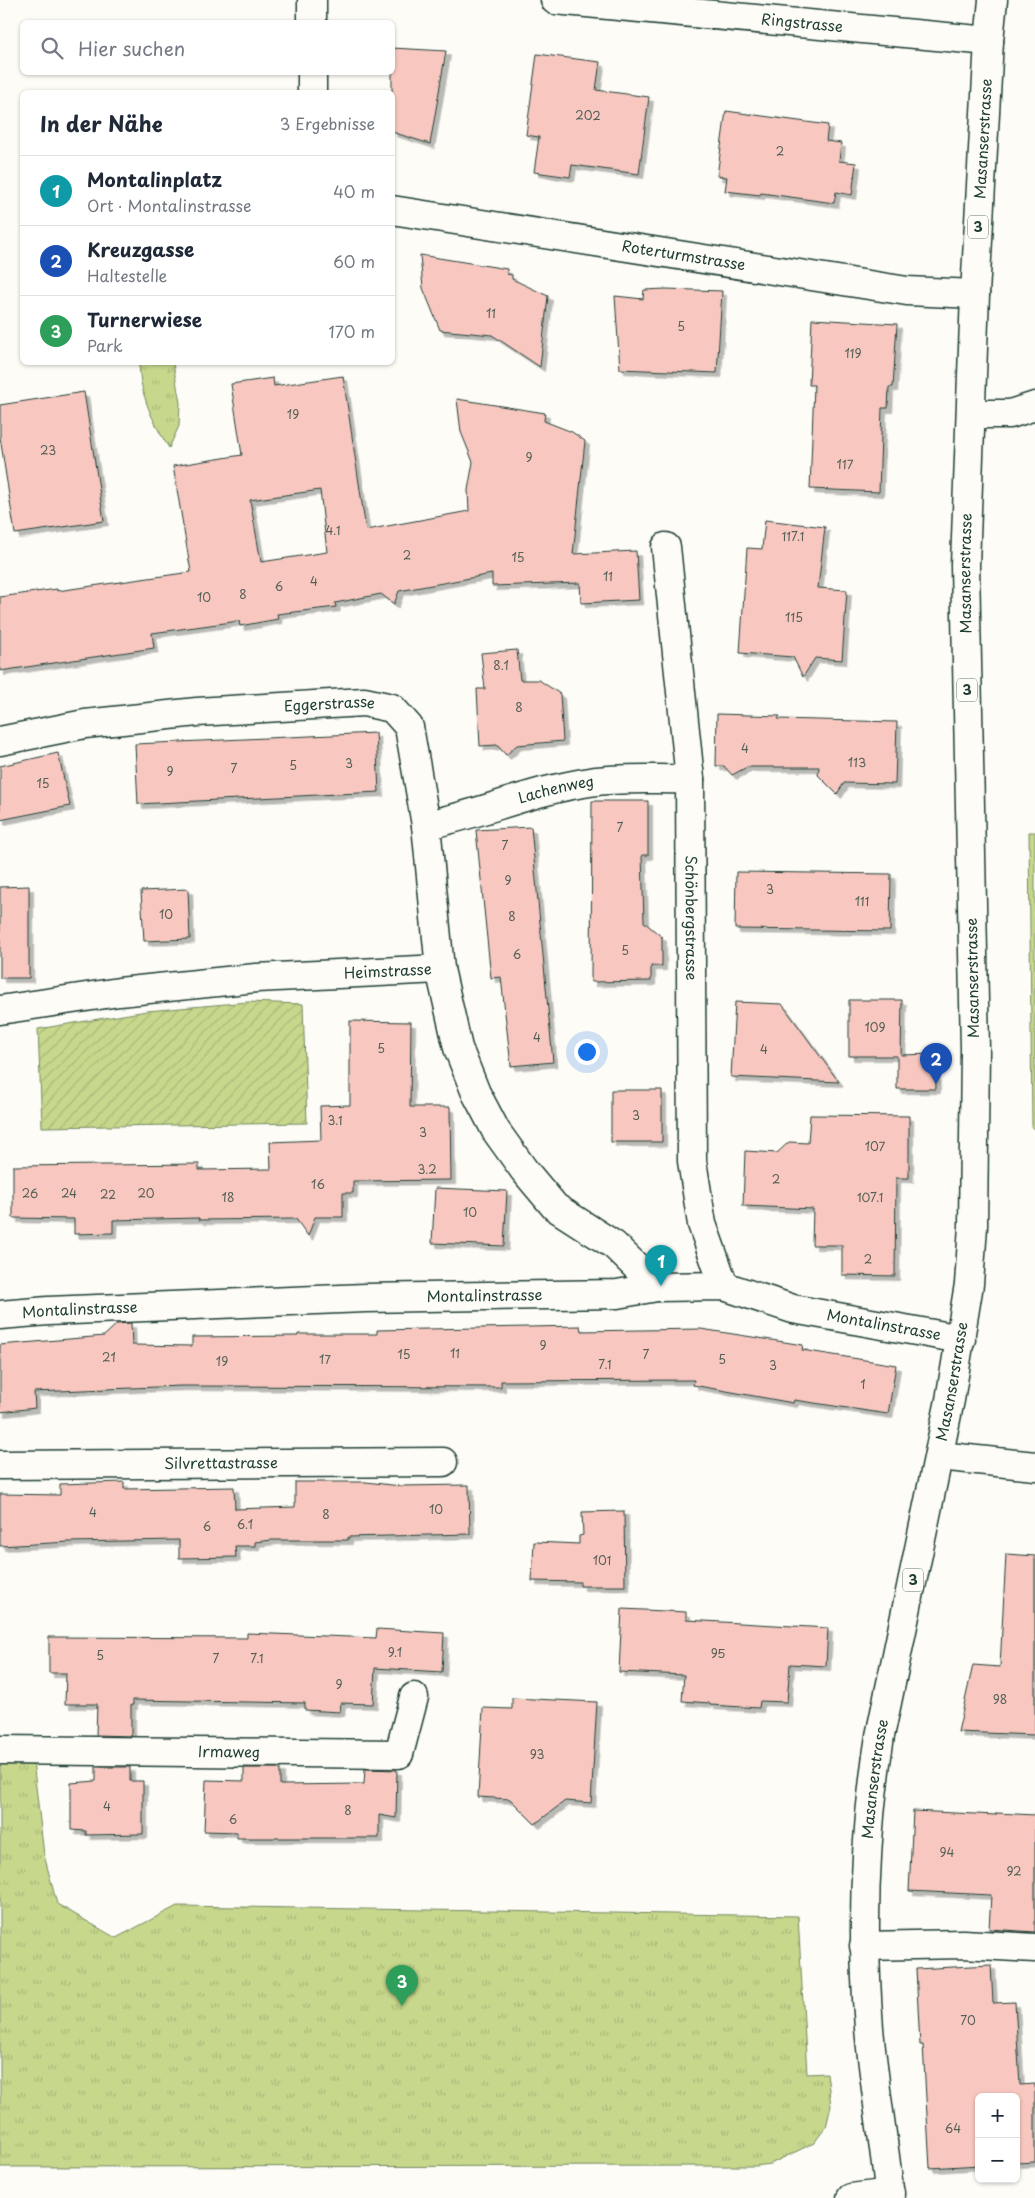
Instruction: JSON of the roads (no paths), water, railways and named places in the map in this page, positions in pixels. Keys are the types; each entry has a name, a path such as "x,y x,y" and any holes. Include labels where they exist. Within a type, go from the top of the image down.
{"street":[{"path":"312,0 312,20"},
{"name":"Ringstrasse","path":"555,0 989,41"},
{"name":"Masanserstrasse","path":"890,2196 869,2029 864,1946 864,1880 872,1783 880,1736 938,1456 961,1339 969,1284 974,1177 975,1049 965,608 975,294 993,0"},
{"path":"312,75 312,90"},
{"name":"Roterturmstrasse","path":"395,210 907,291 975,294"},
{"path":"971,414 1010,414 1035,406"},
{"name":"Schönbergstrasse","path":"666,546 690,779 692,1161 702,1224 724,1286"},
{"name":"Eggerstrasse","path":"0,741 85,724 197,712 364,702 392,708 409,727 426,825 440,969"},
{"name":"Lachenweg","path":"426,825 453,820 543,791 591,781 690,779"},
{"name":"Heimstrasse","path":"0,1010 119,992 256,978 440,969 458,1048 476,1093 496,1131 524,1170 555,1207 614,1245 658,1287"},
{"name":"Montalinstrasse","path":"0,1315 48,1311 365,1298 617,1294 658,1287 724,1286 793,1309 961,1339"},
{"path":"938,1456 1035,1466"},
{"name":"Silvrettastrasse","path":"0,1465 443,1462"},
{"name":"Irmaweg","path":"0,1750 399,1754 414,1697"},
{"path":"864,1946 963,1944 1035,1948"},
{"path":"851,2198 890,2196"}],"place":[{"name":"Kreuzgasse","path":"936,1084"},
{"name":"Montalinplatz","path":"661,1286"},
{"name":"Turnerwiese","path":"402,2006"}]}
